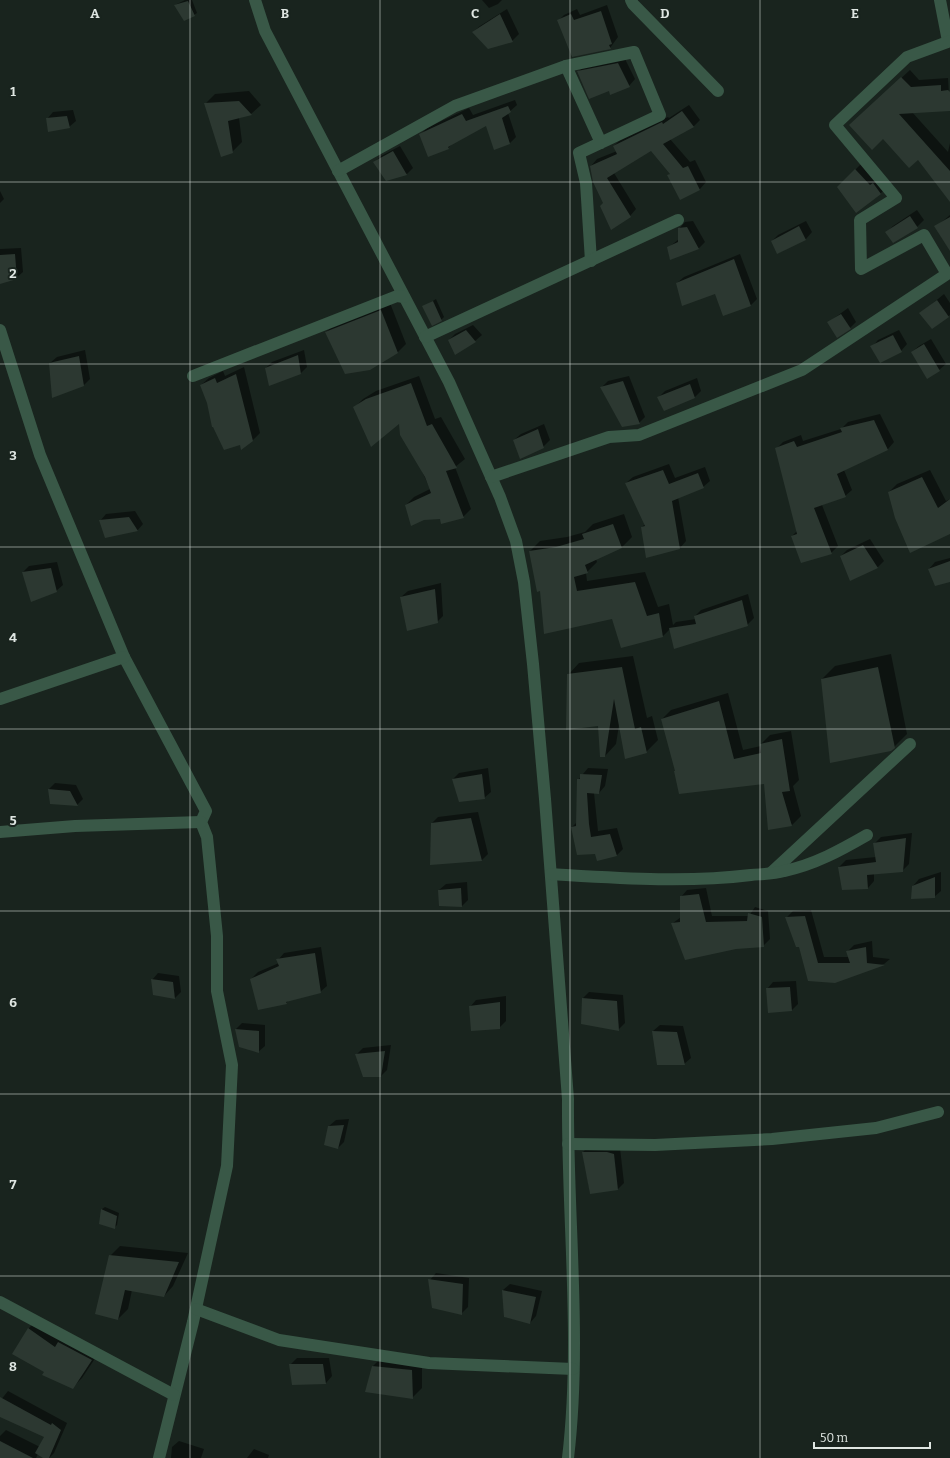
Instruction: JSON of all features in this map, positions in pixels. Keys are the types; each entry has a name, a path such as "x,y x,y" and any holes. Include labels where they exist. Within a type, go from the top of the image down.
{"street":[{"path":"255,0 265,31 449,382 491,477 516,541 524,582 551,874 568,1099 568,1144 573,1282 572,1422 568,1458"},
{"path":"631,0 633,4 718,90"},
{"path":"491,477 609,437 639,436 802,370 947,274 924,235 862,269 860,220 896,198 835,125 907,57 949,41 940,0"},
{"path":"338,171 455,106 566,66 634,52 660,115 579,153 586,183 591,261"},
{"path":"566,66 601,143"},
{"path":"425,337 591,261 623,244 678,220"},
{"path":"193,376 397,296 404,297"},
{"path":"0,330 40,455 124,657 206,811 201,822 208,837 217,936 217,991 232,1065 227,1166 196,1309 159,1458"},
{"path":"0,700 124,657"},
{"path":"771,873 910,744"},
{"path":"0,832 74,826 201,822"},
{"path":"551,874 662,880 730,878 771,873 784,871 827,857 867,835"},
{"path":"568,1144 655,1145 772,1138 876,1128 938,1112"},
{"path":"0,1302 174,1395"},
{"path":"196,1309 279,1340 429,1363 573,1369"}],"building":[{"path":"188,1 195,16 184,21 174,5"},
{"path":"601,11 612,44 609,45 611,49 572,57 557,20 571,14 574,20"},
{"path":"500,14 513,42 488,49 472,32"},
{"path":"618,63 630,87 610,95 609,91 589,99 577,71"},
{"path":"901,77 911,87 941,85 941,91 948,90 950,92 950,111 899,114 950,171 950,202 918,160 909,168 883,139 872,150 849,125"},
{"path":"239,101 252,115 228,121 233,153 221,157 204,103"},
{"path":"508,106 511,112 502,118 510,144 494,150 486,126 448,147 449,149 428,157 419,134 462,114 466,121"},
{"path":"682,111 694,127 663,144 683,168 688,166 700,190 680,200 667,175 670,174 651,151 607,178 631,217 611,230 600,206 603,203 593,182 590,166 617,154 613,146 662,122 663,124"},
{"path":"67,116 70,128 48,132 46,118"},
{"path":"393,151 407,175 386,181 373,162"},
{"path":"855,169 870,185 873,183 881,194 856,213 837,187"},
{"path":"910,216 918,228 893,243 885,232"},
{"path":"950,217 950,251 934,226"},
{"path":"799,226 806,240 777,254 771,241"},
{"path":"687,227 699,249 670,260 667,247 678,242 678,228"},
{"path":"15,254 17,279 0,284 0,255"},
{"path":"734,259 751,306 723,316 715,294 682,306 676,283"},
{"path":"937,300 949,317 932,329 919,313"},
{"path":"433,301 442,321 432,326 422,306"},
{"path":"381,310 398,353 370,370 345,374 325,332"},
{"path":"841,314 851,329 837,338 827,322"},
{"path":"466,330 476,342 455,355 448,340"},
{"path":"893,335 902,352 880,363 870,346"},
{"path":"924,344 940,371 927,379 911,352"},
{"path":"298,355 301,374 269,386 265,368"},
{"path":"79,356 84,386 52,398 49,363"},
{"path":"236,374 253,441 241,450 240,445 224,450 212,427 207,403 200,385 215,378 217,383"},
{"path":"623,381 640,424 622,427 600,387"},
{"path":"411,383 427,426 432,424 457,468 446,471 464,518 441,524 440,519 424,520 411,526 405,505 431,493 425,477 400,435 399,424 371,447 353,407 366,399"},
{"path":"690,384 695,398 664,411 657,397"},
{"path":"874,420 888,450 837,474 846,497 814,508 832,554 801,563 791,536 797,534 775,448 794,441 797,447 842,432 840,428"},
{"path":"538,429 544,448 520,459 513,440"},
{"path":"663,470 669,484 698,473 704,488 672,501 680,549 646,558 641,527 645,526 625,483"},
{"path":"922,477 938,508 950,499 950,534 910,553 895,518 888,492"},
{"path":"129,517 138,531 105,538 99,520"},
{"path":"613,524 622,548 585,565 588,573 574,577 577,591 635,582 647,616 659,613 663,637 621,648 612,619 544,634 540,591 537,592 529,551 556,547 584,539 582,534"},
{"path":"863,545 878,568 850,581 840,556"},
{"path":"950,561 950,582 935,586 928,569"},
{"path":"51,568 57,592 31,602 22,572"},
{"path":"435,589 438,623 407,631 400,597"},
{"path":"742,600 748,626 674,649 669,628 696,624 694,616"},
{"path":"622,667 635,729 641,727 647,753 625,759 614,699 605,757 600,757 598,726 566,730 567,674"},
{"path":"878,667 895,748 891,751 830,763 821,679"},
{"path":"719,701 734,759 761,753 760,744 782,739 790,791 782,792 792,826 768,830 764,784 679,794 675,771 661,719"},
{"path":"482,774 485,799 459,802 452,779"},
{"path":"580,774 602,775 599,794 587,793 591,837 610,834 617,856 597,861 595,854 577,855 571,827 576,826 577,779 580,779"},
{"path":"48,789 70,791 78,806 50,804"},
{"path":"471,818 482,861 430,865 431,823"},
{"path":"906,838 903,872 867,875 868,889 842,890 838,867 876,862 873,843"},
{"path":"935,877 935,898 911,899 912,886"},
{"path":"461,888 462,907 439,906 438,890"},
{"path":"699,894 706,922 747,921 748,913 762,917 764,947 736,949 685,960 671,923 680,922 680,896"},
{"path":"805,916 818,963 850,963 846,951 866,947 867,963 885,965 835,983 808,981 799,947 796,947 785,917"},
{"path":"315,953 321,993 286,1002 287,1004 258,1010 250,979 279,966 276,959"},
{"path":"151,979 173,982 175,999 153,995"},
{"path":"790,987 792,1011 768,1013 766,988"},
{"path":"582,998 617,1001 619,1031 581,1024"},
{"path":"500,1002 500,1029 471,1031 469,1006"},
{"path":"235,1029 259,1031 259,1053 239,1047"},
{"path":"652,1031 677,1032 685,1065 657,1065"},
{"path":"385,1051 381,1077 363,1077 355,1054"},
{"path":"344,1125 338,1149 324,1145 328,1126"},
{"path":"582,1152 607,1152 614,1154 618,1190 590,1194"},
{"path":"101,1209 117,1216 115,1229 99,1224"},
{"path":"109,1255 179,1262 164,1297 125,1290 118,1320 95,1314"},
{"path":"428,1279 463,1284 462,1315 432,1308"},
{"path":"502,1290 536,1297 530,1324 504,1317"},
{"path":"28,1328 55,1347 58,1342 92,1360 73,1389 42,1375 44,1372 12,1354"},
{"path":"289,1364 323,1364 326,1384 292,1385"},
{"path":"372,1366 412,1370 413,1399 365,1392"},
{"path":"0,1397 51,1425 52,1423 61,1430 49,1458 43,1458 35,1453 44,1437 0,1417"},
{"path":"0,1441 33,1458 0,1458"}]}
